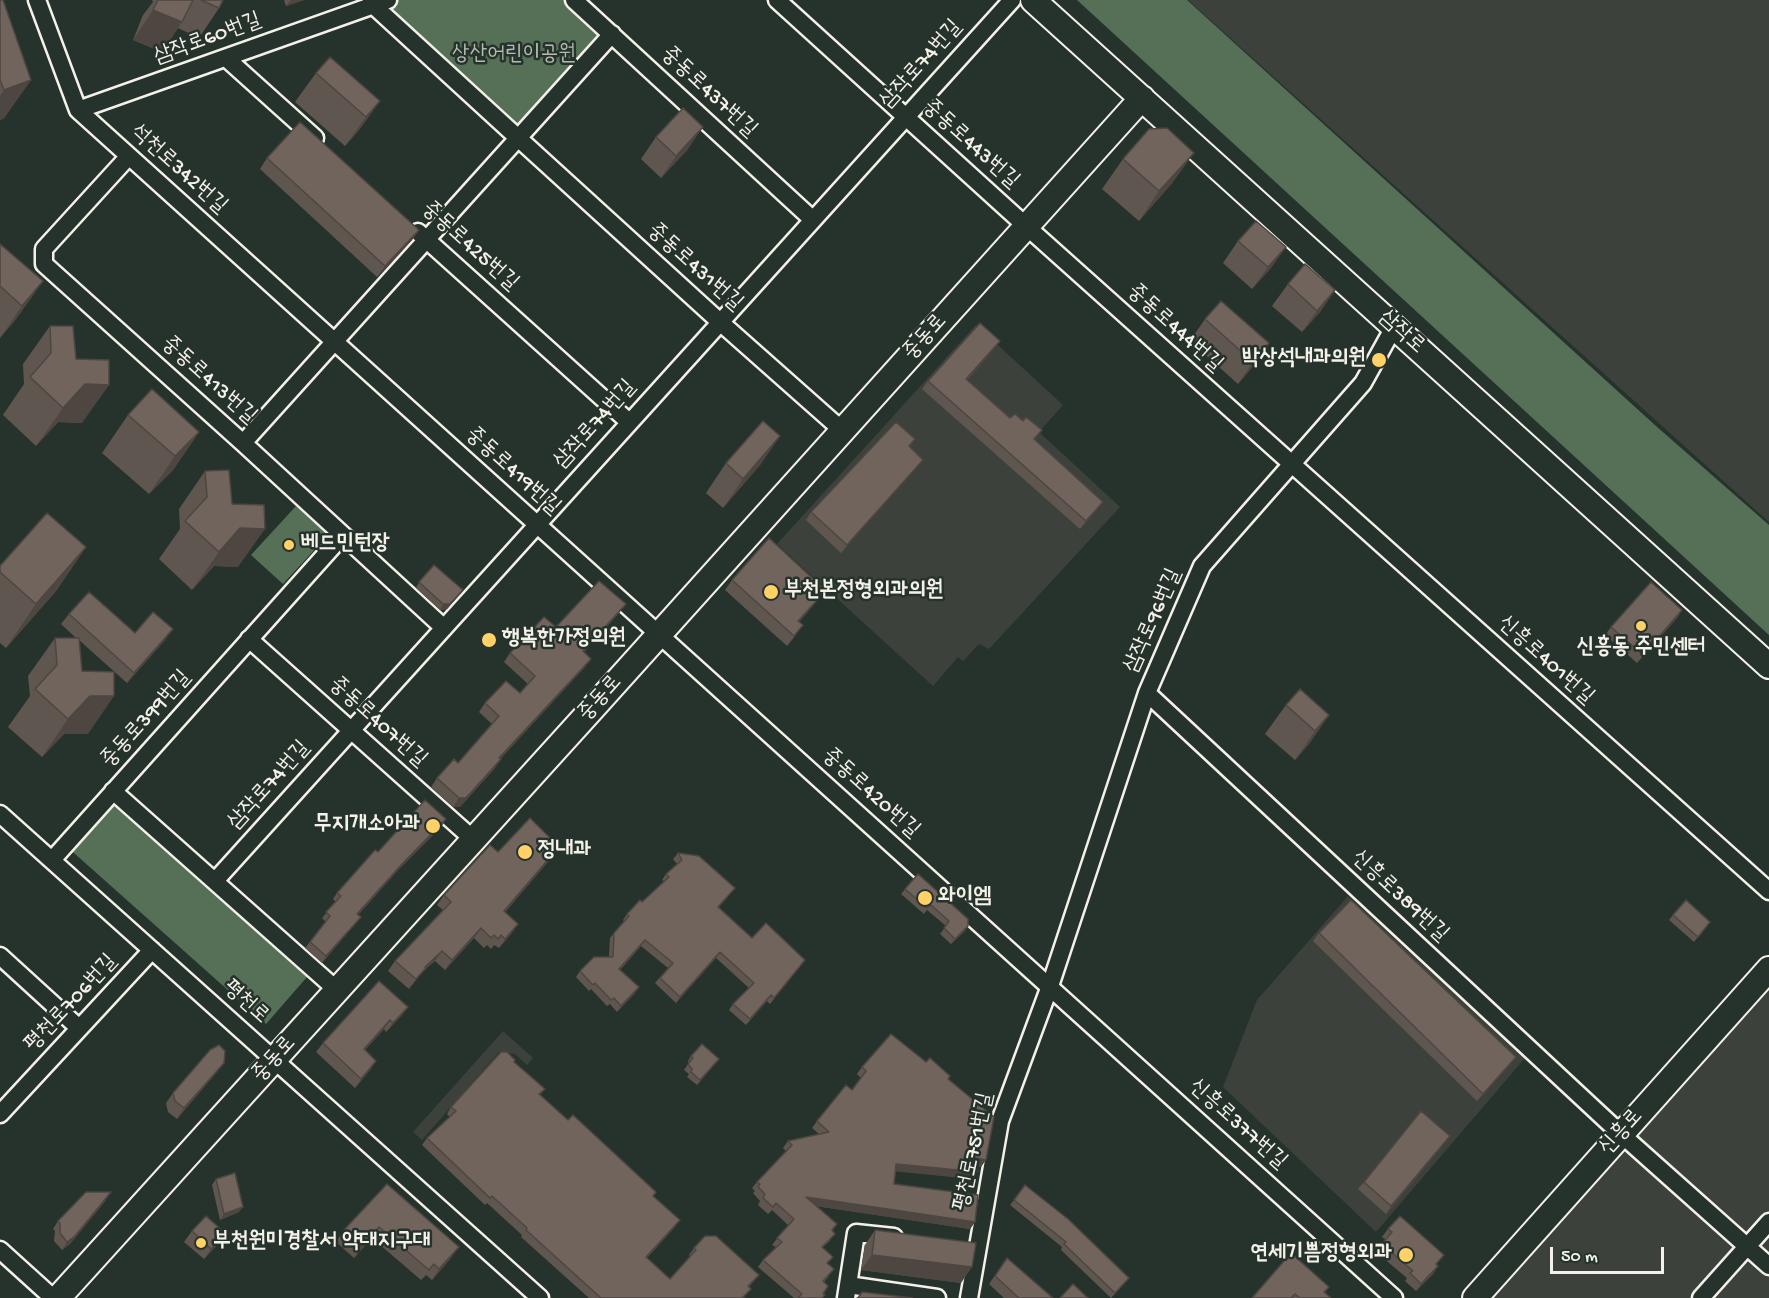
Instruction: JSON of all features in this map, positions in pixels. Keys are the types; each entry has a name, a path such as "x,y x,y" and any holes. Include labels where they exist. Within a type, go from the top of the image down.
{"street":[{"name":"석천로342번길","path":"38,0 78,110 334,342"},
{"name":"중동로437번길","path":"574,0 812,219"},
{"name":"중동로443번길","path":"777,0 1026,226"},
{"name":"삼작로74번길","path":"215,882 1012,0"},
{"name":"삼작로","path":"1033,0 1769,666"},
{"name":"삼작로60번길","path":"78,110 377,2"},
{"name":"중동로431번길","path":"377,2 517,137 843,431"},
{"path":"243,442 612,34"},
{"path":"226,58 330,151"},
{"name":"중동로","path":"58,1298 1142,98"},
{"name":"중동로413번길","path":"129,156 44,249 44,264 243,442 444,628"},
{"name":"중동로425번길","path":"408,223 629,422"},
{"name":"중동로444번길","path":"1026,226 1292,464"},
{"name":"삼작로96번길","path":"1050,986 1147,693 1202,566 1363,383 1394,327"},
{"name":"중동로419번길","path":"334,342 659,635"},
{"name":"신흥로401번길","path":"1292,464 1769,891"},
{"name":"중동로399번길","path":"338,990 113,791 343,535"},
{"name":"중동로420번길","path":"659,635 1050,986"},
{"name":"중동로407번길","path":"249,639 474,840"},
{"name":"신흥로389번길","path":"1147,693 1622,1134 1769,1266"},
{"path":"52,860 113,791"},
{"name":"평천로","path":"0,814 540,1298"},
{"name":"평천로706번길","path":"0,1114 152,950"},
{"path":"0,956 79,1028"},
{"name":"신흥로","path":"1475,1298 1769,969"},
{"name":"평천로751번길","path":"972,1297 1000,1121 1050,986"},
{"name":"신흥로377번길","path":"1050,986 1394,1298"},
{"path":"1701,1298 1769,1222"},
{"path":"913,1240 856,1233 847,1291 937,1298"},
{"path":"0,1250 54,1298"}],"shaded area":[{"path":"1188,0 1769,0 1769,522"},
{"path":"976,325 1063,405 1039,432 1120,507 989,649 979,644 963,661 958,657 933,686 777,544"},
{"path":"1348,896 1525,1058 1376,1232 1223,1087 1257,1000"},
{"path":"1769,969 1769,1298 1475,1298"},
{"path":"503,1031 533,1058 527,1065 515,1054 499,1052 422,1140 413,1132"}],"green space":[{"name":"상산어린이공원","path":"388,0 574,0 612,34 517,137 373,5"},
{"path":"1077,0 1187,0 1656,426 1769,525 1769,635"},
{"name":"베드민턴장","path":"296,506 328,535 283,584 251,555"},
{"path":"113,791 314,969 266,1024 65,845"}],"building":[{"path":"0,0 3,0 31,80 4,90 0,80"},
{"path":"158,0 193,0 182,22 153,10"},
{"path":"201,0 223,0 219,8"},
{"path":"330,57 380,101 366,117 316,73"},
{"path":"683,108 703,127 676,156 656,137"},
{"path":"300,122 419,230 385,266 267,158"},
{"path":"1167,128 1194,153 1159,191 1123,159 1149,129"},
{"path":"1256,221 1286,247 1268,267 1238,241"},
{"path":"0,244 43,281 22,306 0,286"},
{"path":"1305,264 1335,290 1317,311 1288,284"},
{"path":"1221,301 1269,343 1253,362 1205,319"},
{"path":"980,323 1000,341 966,379 1010,418 1015,414 1023,421 1026,417 1042,430 1034,439 1103,502 1086,521 928,381"},
{"path":"50,326 73,326 76,359 109,360 109,385 85,384 63,408 30,377 51,353"},
{"path":"152,389 199,432 175,456 128,415"},
{"path":"763,421 780,436 743,479 726,463"},
{"path":"896,422 915,439 909,446 923,460 847,545 811,512"},
{"path":"229,470 232,504 264,505 265,529 240,528 219,552 185,521 207,497 205,471"},
{"path":"47,513 86,547 36,604 0,572 0,566"},
{"path":"769,538 822,587 819,598 798,621 803,625 794,636 732,580"},
{"path":"434,565 463,590 450,604 443,604 419,582"},
{"path":"599,581 626,604 583,651 591,659 499,758 501,759 466,798 459,798 437,778 454,759 458,763 499,716 485,703 506,681 520,693 535,676 510,653 544,617 556,627"},
{"name":"신흥동 주민센터","path":"1651,582 1682,610 1643,655 1611,627"},
{"path":"89,592 135,633 153,612 173,629 134,673 69,614"},
{"path":"55,638 79,638 82,671 114,672 114,696 90,696 68,719 35,689 57,665"},
{"path":"1300,689 1329,715 1315,731 1286,705"},
{"path":"425,800 446,819 357,914 361,917 326,956 310,942 330,916 326,912 341,896 337,893 375,850 378,852"},
{"path":"530,818 559,847 504,911 518,924 505,939 501,935 498,939 494,935 491,938 481,928 452,960 442,951 416,979 395,961 451,902 444,895 490,845 498,852"},
{"path":"678,853 699,856 735,888 718,907 752,938 766,923 805,960 774,998 771,995 750,1019 733,1004 754,983 720,952 680,997 660,978 673,963 645,940 619,969 639,987 621,1006 614,998 611,1000 595,983 593,985 580,971 594,957 613,957 614,933 640,900 642,902 669,877 666,874 682,860"},
{"path":"918,874 968,919 968,926 955,939 944,928 949,921 931,905 927,908 905,889"},
{"path":"1351,900 1516,1057 1483,1094 1319,933"},
{"path":"1686,900 1710,922 1698,937 1673,915"},
{"path":"379,981 408,1007 393,1023 390,1020 364,1049 376,1061 361,1079 323,1043"},
{"path":"891,1034 926,1062 930,1058 950,1076 948,1079 994,1117 986,1160 976,1158 978,1172 896,1164 894,1184 978,1195 975,1222 806,1197 837,1224 832,1230 835,1234 822,1247 833,1257 827,1263 834,1269 823,1281 828,1286 822,1298 798,1298 802,1294 763,1260 782,1242 777,1238 794,1219 776,1203 773,1207 763,1198 765,1194 758,1187 760,1184 757,1182 792,1145 788,1141 829,1132 817,1121 846,1085 852,1090 866,1071 862,1067"},
{"path":"702,1044 719,1059 700,1080 691,1072 692,1069 688,1064 693,1058 691,1056"},
{"path":"219,1045 225,1051 224,1063 184,1108 175,1101 173,1093 210,1050"},
{"path":"501,1052 507,1052 515,1060 514,1062 545,1089 539,1094 568,1120 573,1115 656,1192 653,1196 680,1220 646,1257 670,1279 696,1250 694,1248 705,1236 716,1236 759,1275 748,1286 751,1289 742,1298 601,1298 492,1196 490,1198 427,1138 456,1111 451,1107"},
{"path":"1421,1111 1450,1136 1391,1206 1364,1182"},
{"path":"235,1173 243,1207 224,1214 216,1179"},
{"path":"387,1184 459,1247 439,1269 434,1264 429,1270 379,1227 361,1247 343,1231"},
{"path":"1025,1185 1068,1219 1129,1278 1115,1293 1064,1244 1066,1242 1014,1200"},
{"path":"86,1192 111,1192 75,1236 67,1242 60,1233 58,1221"},
{"path":"206,1216 225,1233 211,1249 192,1231"},
{"path":"1400,1216 1444,1255 1436,1264 1438,1266 1421,1284 1410,1273 1413,1271 1382,1244 1392,1232 1388,1229"},
{"path":"875,1230 976,1243 972,1267 872,1255"},
{"path":"1291,1253 1329,1287 1324,1292 1331,1298 1300,1298 1295,1294 1291,1298 1252,1298"},
{"path":"1007,1258 1053,1298 1019,1298 995,1276"},
{"path":"1073,1284 1088,1298 1060,1298"},
{"path":"862,1292 913,1298 858,1298"}],"place":[{"name":"박상석내과의원","path":"1379,360"},
{"name":"베드민턴장","path":"289,545"},
{"name":"부천본정형외과의원","path":"771,592"},
{"name":"신흥동 주민센터","path":"1641,626"},
{"name":"행복한가정의원","path":"489,640"},
{"name":"무지개소아과","path":"433,826"},
{"name":"정내과","path":"525,852"},
{"name":"와이엠","path":"925,898"},
{"name":"부천원미경찰서 약대지구대","path":"201,1243"},
{"name":"연세기쁨정형외과","path":"1406,1255"}]}
